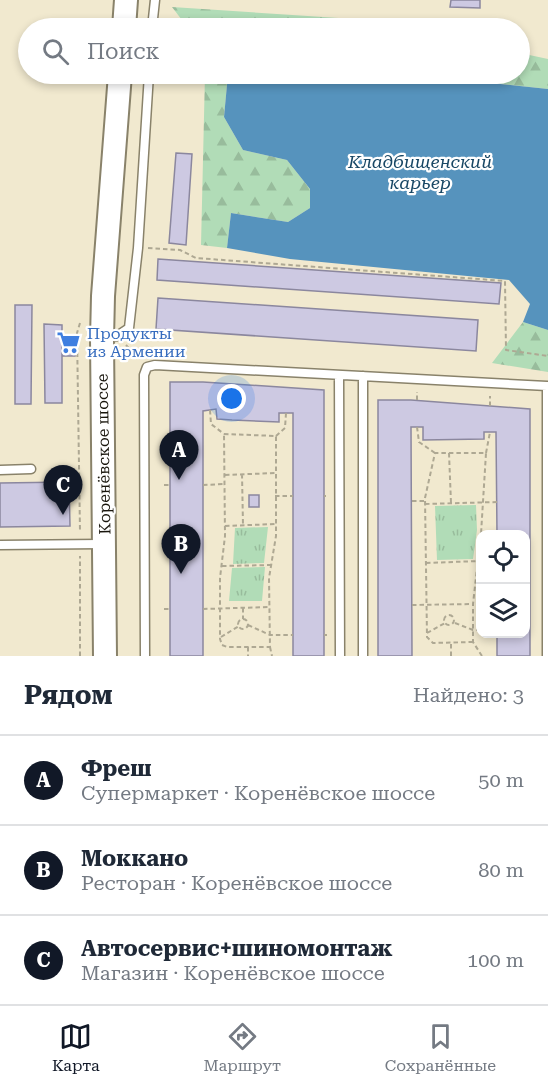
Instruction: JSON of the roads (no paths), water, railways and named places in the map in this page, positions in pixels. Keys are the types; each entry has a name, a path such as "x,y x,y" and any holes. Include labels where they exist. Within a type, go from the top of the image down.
{"main road":[{"path":"125,18 126,0"},
{"name":"Коренёвское шоссе","path":"105,656 110,338 103,296 119,84"}],"lane":[{"path":"153,18 155,0"},
{"path":"110,338 129,328 138,248 148,84"},
{"path":"145,656 144,375 147,367 155,365 548,386 547,656"},
{"path":"339,375 340,656"},
{"path":"363,376 363,656"},
{"path":"0,470 31,469"},
{"path":"0,545 105,544"}],"water":[{"name":"Кладбищенский карьер","path":"227,84 500,84 548,89 548,330 523,322 530,304 509,280 290,259 227,248 231,213 288,222 310,208 310,189 287,160 243,150 224,117"}],"place":[{"name":"Продукты из Армении","path":"69,342"},
{"name":"Фреш","path":"179,480"},
{"name":"Автосервис+шиномонтаж","path":"63,515"},
{"name":"Моккано","path":"181,574"}]}
